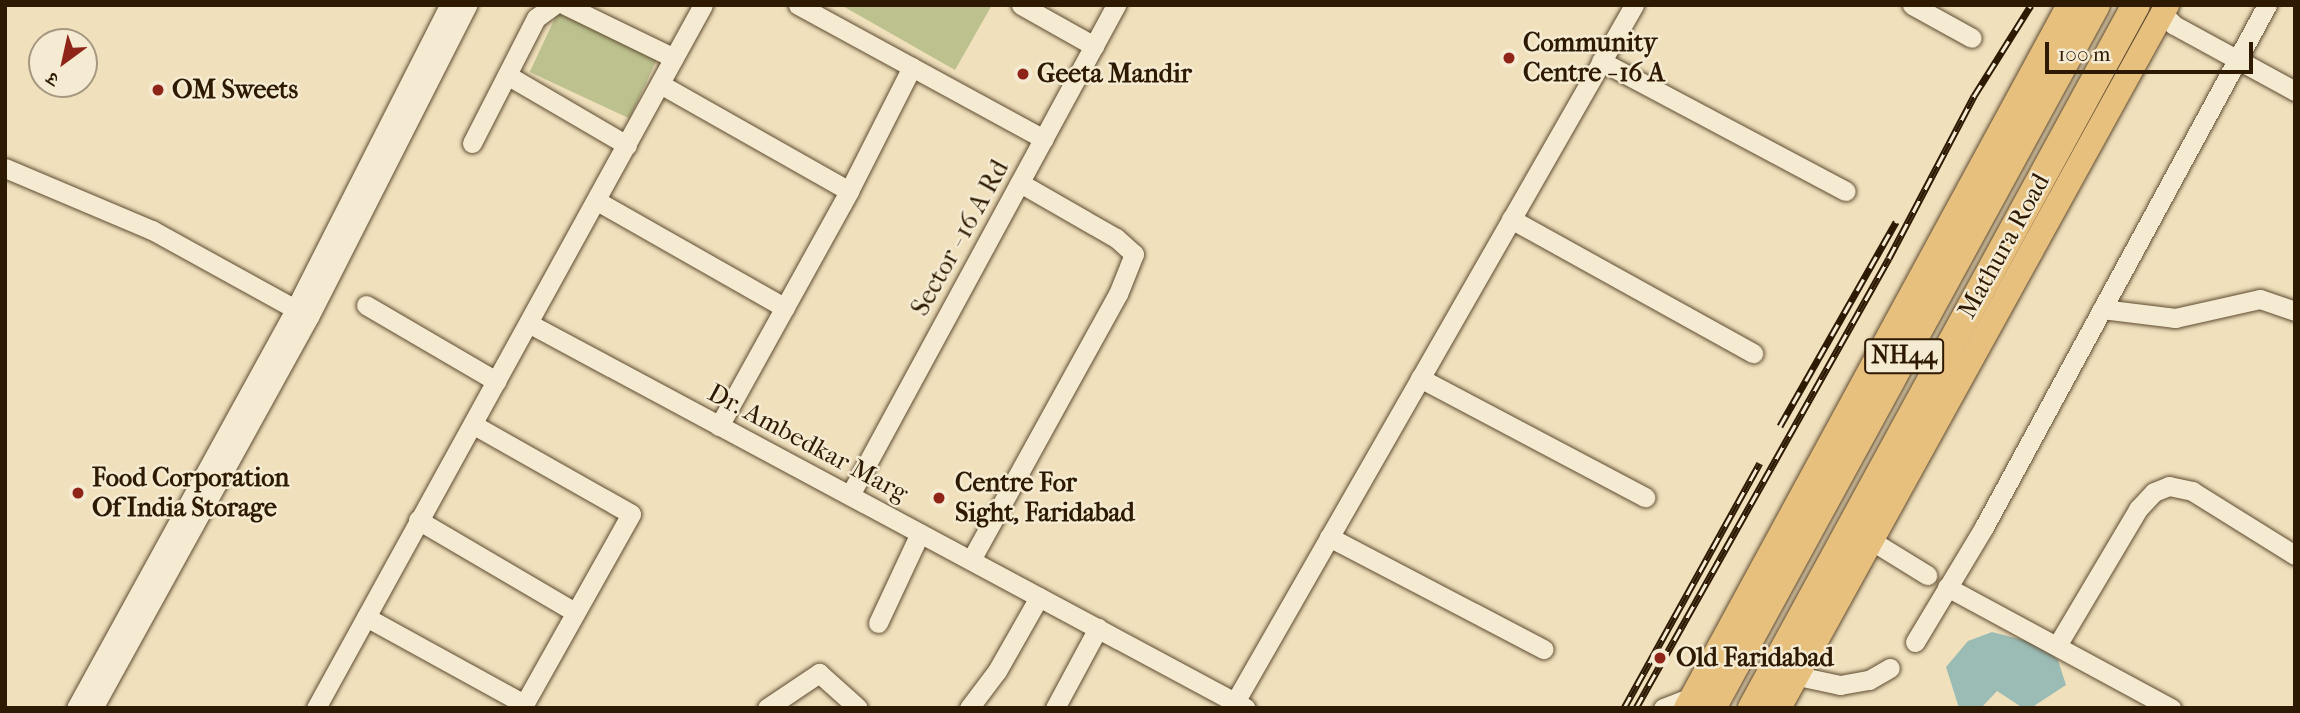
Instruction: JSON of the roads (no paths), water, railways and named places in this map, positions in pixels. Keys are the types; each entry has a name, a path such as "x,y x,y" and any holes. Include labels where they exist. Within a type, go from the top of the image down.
{"highway":[{"name":"NH44","path":"1696,704 2096,5"},
{"name":"Mathura Road","path":"1752,708 2136,5"}],"main road":[{"path":"1696,704 2069,5"},
{"path":"1779,708 2165,9"}],"street":[{"path":"76,708 302,313 449,5"},
{"path":"93,708 467,5"},
{"path":"472,143 536,18 554,5"},
{"path":"565,5 674,58"},
{"path":"316,708 418,520 530,324 703,5"},
{"path":"798,5 1044,139"},
{"path":"1021,5 1094,46"},
{"name":"Sector - 16 A Rd","path":"850,495 1116,5"},
{"path":"1241,705 1329,537 1634,5"},
{"path":"1912,5 1972,38"},
{"path":"1916,642 2102,309 2267,5"},
{"path":"2165,9 2174,25 2295,91"},
{"path":"1601,61 1846,191"},
{"path":"719,426 849,191 912,67"},
{"path":"507,75 627,145"},
{"path":"660,84 849,191"},
{"path":"5,168 152,230 302,313"},
{"path":"971,560 1118,294 1134,254 1116,238 1020,183"},
{"path":"597,201 785,308"},
{"path":"1511,219 1753,353"},
{"path":"2102,309 2175,318 2260,299 2295,311"},
{"path":"366,305 496,381"},
{"name":"Dr. Ambedkar Marg","path":"530,324 1241,705"},
{"path":"1420,378 1645,497"},
{"path":"366,617 523,706 631,514 474,425"},
{"path":"2059,644 2138,509 2154,492 2169,486 2192,491 2295,555"},
{"path":"418,520 575,612"},
{"path":"878,623 920,533"},
{"path":"1329,537 1543,649"},
{"path":"1872,541 1927,575"},
{"path":"1947,587 2059,644 2171,708"},
{"path":"969,708 997,671 1038,597"},
{"path":"1055,708 1098,628"},
{"path":"1798,676 1840,685 1869,680 1890,668"},
{"path":"767,708 819,673 858,708"},
{"path":"1663,708 1696,704"}],"water":[{"path":"1992,632 2039,644 2058,660 2066,685 2031,708 2023,708 1997,691 1982,707 1959,708 1946,667 1968,641"}],"railway":[{"path":"1636,708 1889,258 1974,96 2031,5"},
{"path":"1780,426 1896,222"},
{"path":"1624,708 1760,463"}],"place":[{"name":"Community Centre - 16 A","path":"1509,58"},
{"name":"Geeta Mandir","path":"1023,74"},
{"name":"OM Sweets","path":"158,90"},
{"name":"Food Corporation Of India Storage","path":"78,493"},
{"name":"Centre For Sight, Faridabad","path":"939,498"},
{"name":"Old Faridabad","path":"1660,658"}]}
